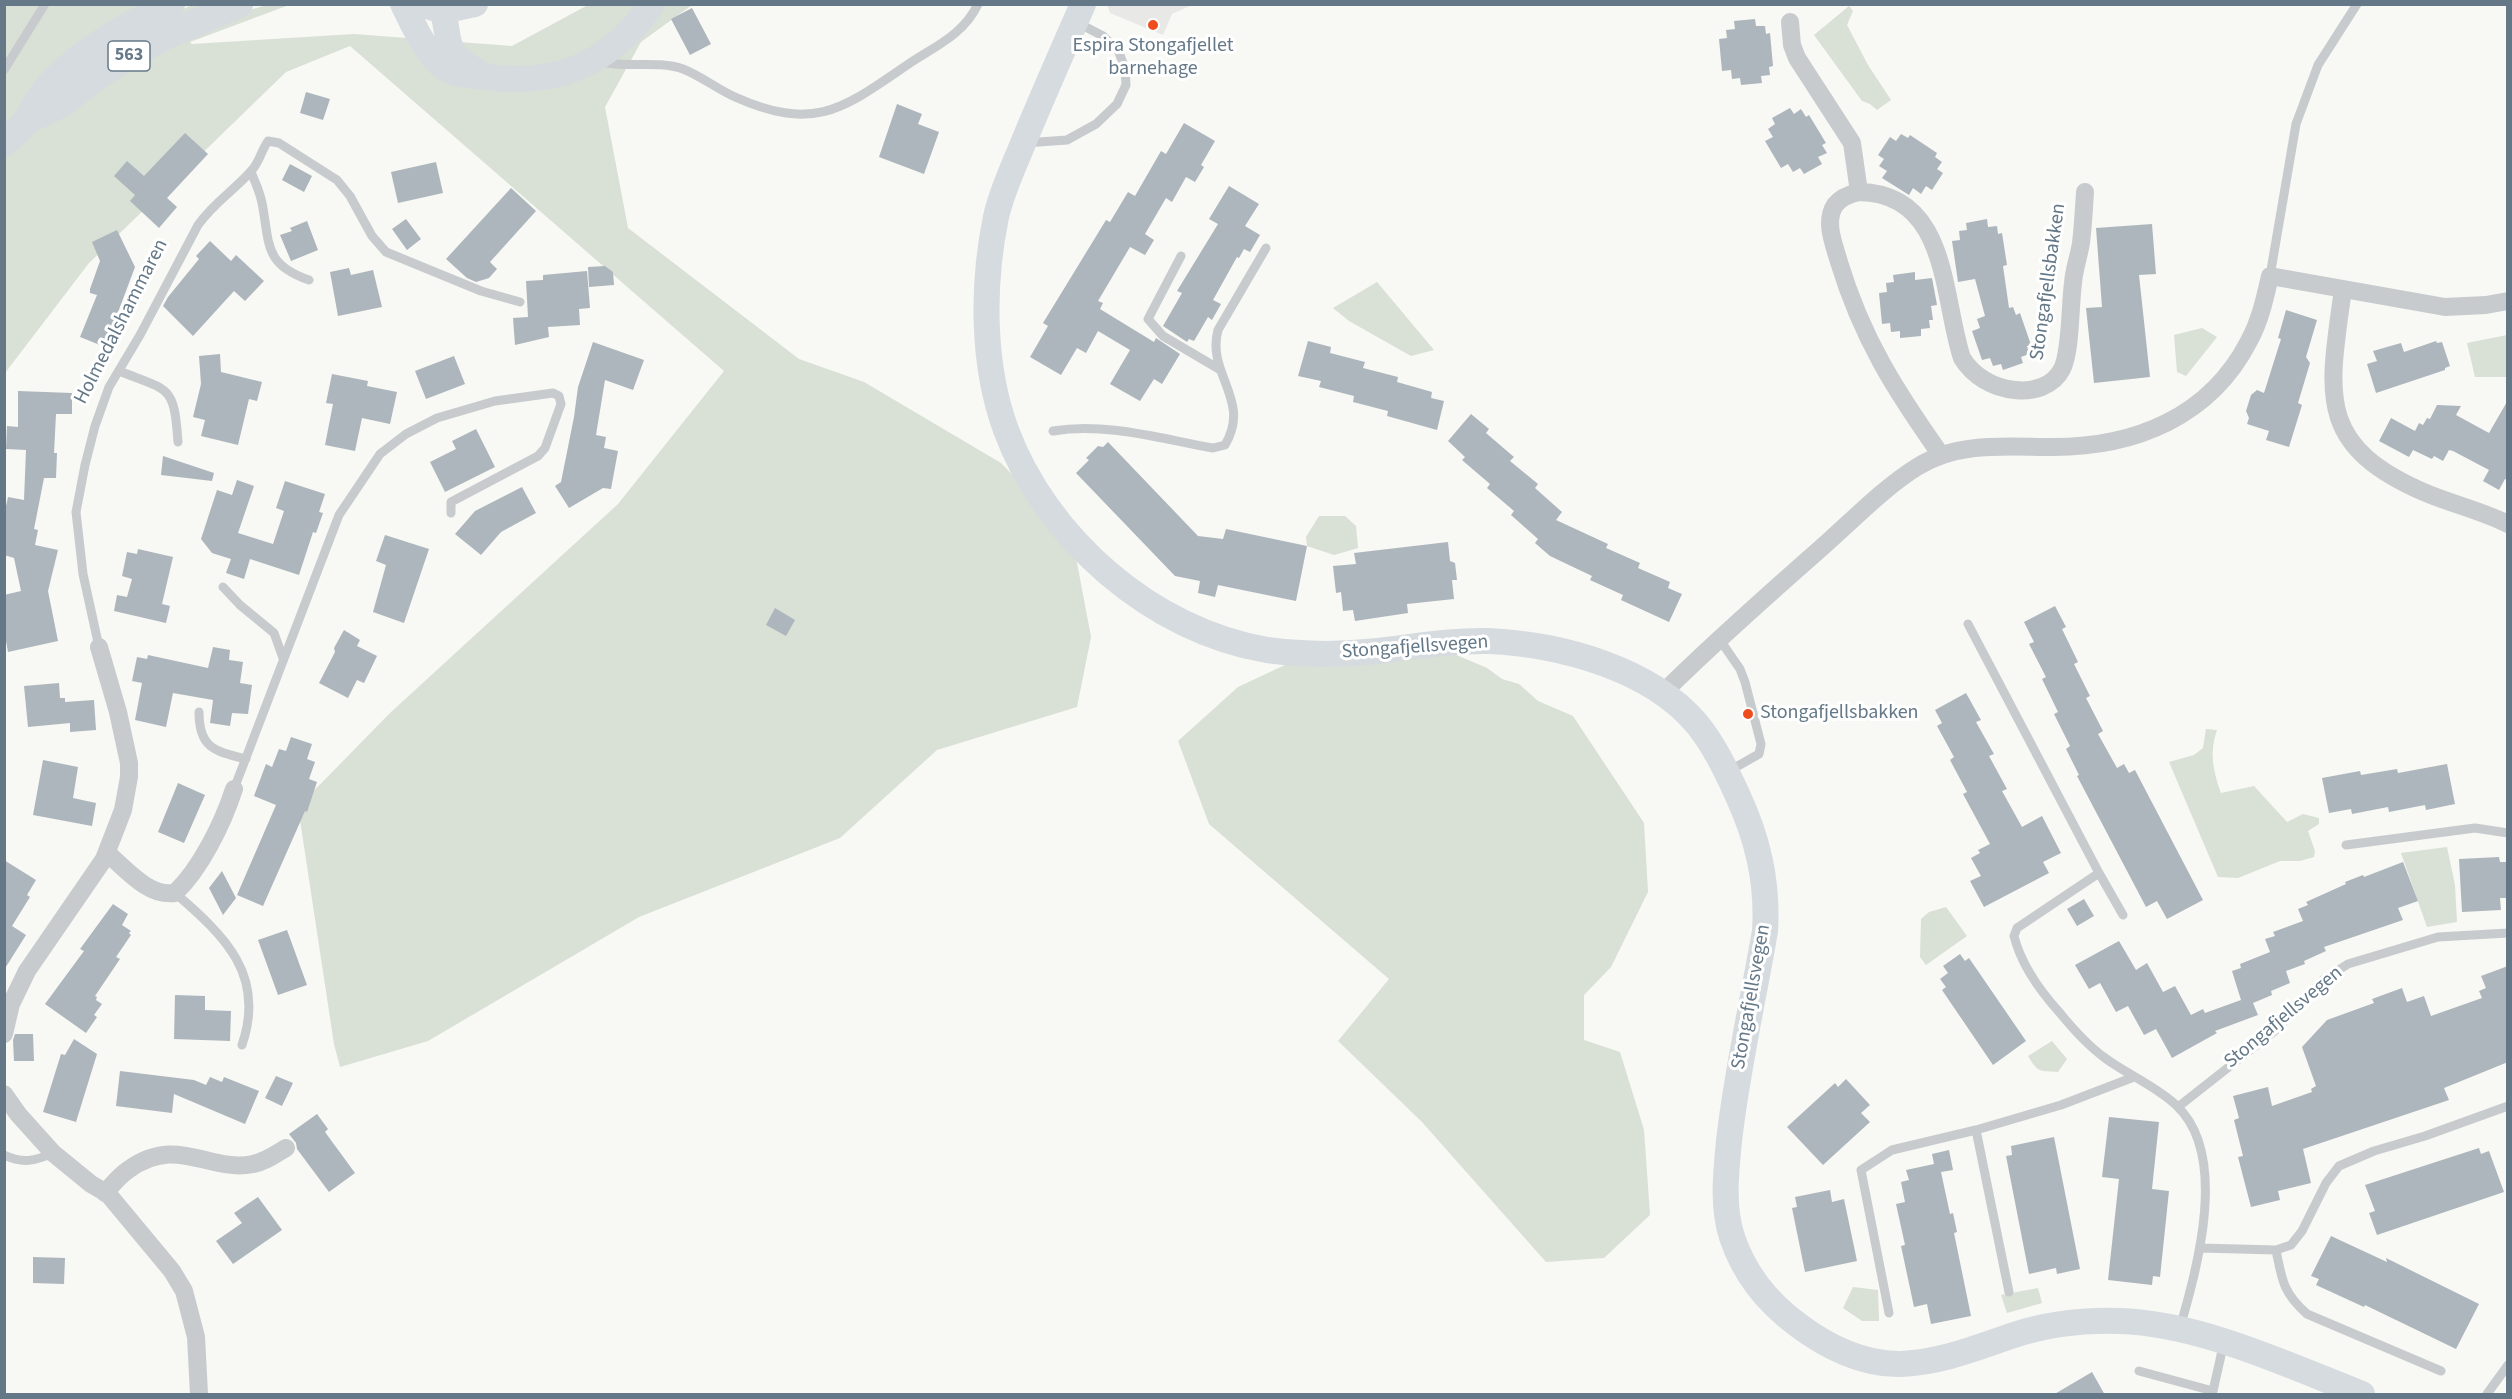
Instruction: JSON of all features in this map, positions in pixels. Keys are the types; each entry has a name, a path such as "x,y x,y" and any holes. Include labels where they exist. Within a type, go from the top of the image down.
{"main road":[{"name":"563","path":"28,120 36,100 80,59 112,35 171,4"},
{"name":"563","path":"4,142 28,120 63,103 93,78 163,37 239,4"}],"street":[{"path":"403,4 428,51 444,67 456,74 513,80 536,79 574,70 596,61 639,22 651,4"},
{"path":"475,4 434,7 448,45 464,64 487,77"},
{"name":"Stongafjellsvegen","path":"1080,13 1005,187 992,243 988,324 994,387 1011,440 1049,507 1075,540 1120,584 1148,605 1179,622 1224,639 1265,649 1330,655 1446,642 1517,643 1589,659 1622,671 1663,693 1697,724 1727,772 1757,844 1764,876 1767,903 1766,930 1732,1111 1725,1188 1731,1236 1741,1260 1779,1311 1833,1348 1864,1360 1897,1364 1929,1362 1968,1352 2014,1335 2078,1321 2121,1321 2180,1328 2224,1342 2362,1395"},
{"path":"1790,22 1792,45 1797,58 1852,143 1859,192 1840,199 1831,215 1832,236 1843,274 1876,355 1896,390 1941,455"},
{"name":"Stongafjellsbakken","path":"1859,192 1874,192 1889,198 1907,209 1921,222 1938,254 1962,358 1970,371 1985,380 2003,389 2020,390 2040,388 2050,383 2062,369 2073,281 2081,244 2085,192"},
{"path":"1663,693 1893,485 1917,467 1941,455 1996,445 2093,445 2122,441 2174,420 2199,403 2219,384 2236,363 2250,340 2261,312 2270,276 2445,307 2486,305 2508,301"},
{"path":"2343,289 2333,383 2336,408 2343,431 2355,448 2380,470 2425,492 2508,524"},
{"name":"Holmedalshammaren","path":"4,1034 11,1004 27,971 85,889 107,853 123,810 129,763 118,712 99,647"},
{"path":"107,853 155,891 175,893 191,873 225,817 234,789"},
{"path":"4,1094 18,1114 53,1153 105,1193 141,1230 172,1271 184,1291 196,1337 199,1395"},
{"path":"105,1193 127,1170 156,1157 185,1154 235,1165 252,1164 286,1148"}],"lane":[{"path":"4,70 45,4"},
{"path":"596,61 619,66 662,65 683,69 732,96 760,108 800,114 821,113 840,108 862,97 950,38 967,24 978,4"},
{"path":"2270,276 2296,124 2318,65 2357,4"},
{"path":"1024,143 1068,140 1096,124 1117,104 1126,85 1125,68 1118,50 1080,13"},
{"name":"Holmedalshammaren","path":"99,647 83,574 76,512 95,426 109,387 198,225 209,208 251,172 268,141 279,143 337,180 350,196 366,226 386,252 481,291 520,302"},
{"path":"251,172 260,192 266,234 273,253 289,273 309,280"},
{"path":"1053,431 1098,428 1213,448 1225,444 1234,424 1234,404 1219,369 1215,341 1218,330 1266,248"},
{"path":"1181,255 1148,319 1163,336 1219,369"},
{"path":"119,371 162,388 170,394 176,416 178,442"},
{"path":"234,789 339,515 380,454 406,434 453,412 495,401 553,393 559,396 561,404 545,448 538,456 451,502 451,513"},
{"path":"223,587 274,633 283,658"},
{"path":"1968,624 2123,915"},
{"path":"1720,640 1743,675 1761,744 1759,754 1727,772"},
{"path":"199,712 201,735 207,743 218,752 246,759"},
{"path":"2346,845 2475,828 2508,833"},
{"path":"2099,873 2030,918 2017,928 2014,936 2021,958 2052,1004 2080,1036 2104,1058 2178,1107 2195,1134 2206,1176 2200,1248 2180,1328"},
{"path":"175,893 226,943 244,974 248,988 250,1015 242,1045"},
{"name":"Stongafjellsvegen","path":"2178,1107 2277,1029 2323,980 2348,964 2438,937 2508,933"},
{"path":"1889,1313 1861,1170 1892,1150 1976,1130 2061,1105 2134,1077"},
{"path":"2200,1248 2276,1250 2291,1245 2302,1231 2326,1183 2339,1166 2373,1151 2425,1136 2508,1106"},
{"path":"1976,1130 2009,1292"},
{"path":"4,1155 25,1162 53,1153"},
{"path":"2276,1250 2290,1299 2307,1314 2440,1371"},
{"path":"2213,1391 2224,1342"},
{"path":"2487,1395 2508,1365"},
{"path":"2139,1371 2224,1395"}],"shaded area":[{"name":"Espira Stongafjellet barnehage","path":"1107,4 1192,5 1172,14 1163,35 1110,13"},
{"path":"5,5 136,5 158,20 192,5 210,5 246,11 267,5 289,5 190,42 192,44 354,34 512,46 588,5 692,5 641,42 605,107 628,228 799,359 864,382 1001,463 1072,536 1091,637 1077,707 937,750 840,838 639,917 428,1041 340,1067 334,1044 298,807 390,713 618,504 724,371 350,46 286,72 89,263 5,373"},
{"path":"1849,6 1853,11 1847,25 1868,65 1891,100 1877,110 1862,101 1814,35"},
{"path":"1377,282 1434,350 1411,356 1349,321 1333,308"},
{"path":"2202,328 2217,337 2186,376 2177,372 2174,335"},
{"path":"2507,335 2507,377 2475,377 2467,343"},
{"path":"1319,516 1345,516 1356,526 1358,548 1334,555 1307,546 1306,537"},
{"path":"1317,650 1454,654 1487,668 1502,679 1519,684 1538,701 1573,716 1644,823 1648,892 1611,967 1584,995 1584,1040 1620,1052 1644,1130 1650,1215 1604,1258 1546,1262 1422,1122 1338,1041 1389,979 1209,824 1178,741 1238,687"},
{"path":"2206,729 2217,730 2213,746 2213,762 2221,793 2254,786 2287,822 2303,814 2319,818 2319,824 2308,831 2315,851 2314,857 2300,861 2280,861 2238,878 2218,877 2169,762 2194,755 2203,748"},
{"path":"2447,847 2455,885 2457,922 2427,927 2401,853"},
{"path":"1946,907 1967,936 1926,965 1920,957 1921,919 1929,912"},
{"path":"2052,1041 2067,1059 2058,1072 2040,1070 2034,1066 2028,1056"},
{"path":"1853,1287 1878,1290 1879,1321 1862,1321 1843,1308"},
{"path":"2038,1288 2042,1303 2007,1313 2001,1295"}],"building":[{"path":"692,8 711,44 690,55 671,19"},
{"path":"1755,19 1756,26 1765,26 1766,34 1770,33 1773,66 1769,67 1770,75 1761,76 1762,83 1741,85 1740,78 1732,79 1731,70 1722,71 1719,39 1727,38 1726,30 1735,29 1734,21"},
{"path":"306,92 330,99 323,120 300,113"},
{"path":"897,104 922,114 918,124 939,132 924,174 879,157"},
{"path":"1790,108 1794,114 1801,109 1806,117 1809,115 1826,143 1822,145 1827,153 1818,157 1822,164 1804,174 1800,168 1793,172 1788,164 1781,168 1765,141 1773,137 1768,129 1775,124 1772,118"},
{"path":"1184,123 1215,141 1201,165 1204,167 1195,182 1186,177 1172,202 1166,198 1145,234 1154,240 1145,255 1130,247 1098,301 1103,303 1100,309 1154,342 1156,338 1180,354 1162,384 1154,379 1140,401 1110,384 1130,350 1098,331 1086,353 1077,348 1061,375 1030,357 1048,326 1043,323 1106,220 1110,222 1128,192 1135,196 1161,151 1166,154"},
{"path":"185,133 208,154 167,198 177,207 159,228 130,201 135,195 114,176 127,161 144,176"},
{"path":"1901,134 1908,138 1910,135 1937,153 1935,157 1942,162 1937,169 1943,173 1932,190 1926,186 1921,194 1913,188 1909,195 1882,178 1887,171 1879,166 1884,159 1878,155 1890,137 1896,141"},
{"path":"436,162 443,193 398,203 391,172"},
{"path":"290,164 312,176 304,192 282,180"},
{"path":"1229,186 1259,204 1245,226 1260,235 1250,252 1244,249 1239,258 1237,257 1213,300 1221,304 1212,320 1208,317 1194,341 1189,339 1187,342 1163,326 1182,293 1177,291 1218,224 1209,219"},
{"path":"511,188 536,211 490,262 497,269 489,278 476,282 467,278 446,259"},
{"path":"406,219 421,239 407,250 392,229"},
{"path":"1987,219 1988,227 1997,226 1998,234 2002,233 2007,265 2003,266 2009,308 2013,307 2016,315 2020,313 2031,345 2027,346 2029,354 2021,357 2023,363 2003,370 2001,364 1993,366 1990,358 1982,360 1972,331 1980,328 1977,319 1985,316 1975,279 1958,282 1952,241 1960,240 1959,231 1967,230 1966,223"},
{"path":"307,221 318,250 291,261 280,235 292,231 290,228"},
{"path":"2152,224 2156,274 2139,275 2150,377 2094,383 2086,308 2102,307 2096,228"},
{"path":"117,230 135,267 105,347 80,337 97,295 90,293 100,261 92,242"},
{"path":"210,241 231,261 236,255 264,281 245,301 234,291 193,336 163,306 199,259 196,256"},
{"path":"605,266 613,272 614,285 589,287 588,267"},
{"path":"349,268 351,275 373,270 382,307 338,316 330,272"},
{"path":"587,271 590,308 579,309 580,325 548,327 549,337 515,345 513,318 528,317 526,281 543,280 543,275"},
{"path":"1915,272 1915,280 1932,278 1937,305 1931,306 1933,320 1929,320 1930,328 1921,329 1921,336 1900,338 1900,331 1891,332 1890,323 1882,324 1879,293 1887,292 1886,283 1894,282 1893,275"},
{"path":"2286,310 2317,320 2306,357 2310,363 2298,403 2302,405 2289,447 2266,440 2269,431 2247,424 2249,418 2246,411 2251,395 2257,390 2264,393 2281,339 2278,338"},
{"path":"1308,341 1331,347 1330,353 1365,362 1363,368 1398,377 1397,382 1432,392 1431,398 1444,401 1437,430 1387,416 1388,411 1353,402 1354,396 1319,387 1321,381 1298,376"},
{"path":"2436,341 2437,343 2442,342 2450,366 2445,370 2376,393 2367,364 2377,361 2373,351 2401,343 2404,352"},
{"path":"593,342 644,360 633,390 605,380 596,435 606,437 604,448 618,451 611,489 603,488 569,508 555,486 561,482 578,387"},
{"path":"220,354 221,372 262,382 257,401 249,399 238,445 201,436 205,420 193,417 201,384 199,356"},
{"path":"454,356 465,384 426,399 415,371"},
{"path":"332,374 368,381 367,386 397,392 390,424 362,418 355,451 325,445 333,404 326,403"},
{"path":"18,391 72,393 72,414 56,414 54,453 57,453 56,478 44,478 34,529 38,530 35,545 58,550 48,591 58,641 8,652 6,641 4,642 4,595 21,591 14,558 4,555 4,515 8,497 24,500 26,450 6,449 7,426 18,427"},
{"path":"2508,400 2508,480 2505,479 2499,490 2483,481 2489,470 2453,451 2449,450 2443,461 2434,456 2432,459 2413,450 2409,457 2379,441 2391,418 2415,431 2419,423 2423,425 2427,418 2430,419 2437,405 2461,406 2456,415 2489,433"},
{"path":"1471,414 1489,429 1486,433 1514,457 1510,461 1538,484 1535,488 1562,512 1556,520 1608,544 1606,548 1640,563 1638,568 1670,582 1668,588 1682,594 1669,622 1621,600 1623,595 1590,580 1592,576 1550,556 1535,543 1538,539 1511,515 1514,511 1487,488 1490,484 1462,460 1465,457 1448,441"},
{"path":"476,429 495,467 445,492 430,462 456,449 452,441"},
{"path":"1108,442 1198,536 1223,539 1226,529 1307,546 1296,601 1218,585 1215,597 1198,593 1200,581 1175,576 1076,473 1089,460 1086,458 1098,446 1103,447"},
{"path":"163,456 214,473 212,481 161,475"},
{"path":"237,480 254,486 238,533 273,544 284,511 276,508 285,481 325,494 319,512 323,513 316,533 313,532 299,575 250,559 244,579 226,573 231,559 212,553 201,539 217,490 232,495"},
{"path":"522,487 536,513 501,532 481,555 455,534 475,511"},
{"path":"385,535 429,549 404,623 373,612 386,565 376,561"},
{"path":"1448,542 1450,561 1455,563 1457,580 1452,580 1454,599 1407,604 1408,613 1355,621 1353,610 1343,611 1341,592 1336,593 1333,566 1356,564 1354,553"},
{"path":"138,549 173,557 162,604 170,606 166,623 114,611 117,595 127,597 132,579 122,576 127,552 137,554"},
{"path":"2055,606 2066,627 2062,629 2078,662 2074,664 2090,696 2086,698 2103,731 2098,734 2117,768 2124,764 2129,773 2135,770 2203,900 2167,919 2157,901 2146,907 2077,776 2079,775 2066,749 2070,746 2054,714 2058,712 2042,679 2046,677 2029,644 2034,642 2024,622"},
{"path":"775,608 795,620 786,636 766,625"},
{"path":"344,630 360,640 357,646 377,656 364,683 357,680 348,698 319,683"},
{"path":"213,647 230,650 229,660 243,662 240,683 252,685 248,714 232,713 230,726 210,723 213,700 173,693 166,727 135,720 142,683 132,681 137,657 147,659 148,655 208,668"},
{"path":"59,683 60,698 65,698 65,702 94,700 96,730 70,732 70,723 28,727 24,686"},
{"path":"1966,693 1981,720 1976,722 1994,754 1989,756 2007,789 2002,791 2022,827 2042,816 2061,853 2043,862 2049,873 1984,907 1970,881 1981,876 1971,858 1980,853 1978,850 1990,844 1963,794 1967,792 1950,760 1954,757 1937,726 1942,723 1935,710"},
{"path":"291,737 312,744 307,759 315,762 309,779 317,782 307,812 305,811 263,906 237,895 276,805 254,796 266,764 272,767 279,749 286,751"},
{"path":"43,760 78,767 73,798 96,803 92,826 33,815"},
{"path":"2447,764 2455,804 2426,810 2425,805 2389,812 2388,807 2352,814 2351,809 2329,813 2322,778 2360,771 2361,775 2397,769 2398,773"},
{"path":"178,783 205,795 184,843 158,832"},
{"path":"2499,857 2500,862 2508,862 2508,898 2500,898 2501,910 2462,912 2459,859"},
{"path":"4,860 36,880 27,895 30,897 12,926 26,935 4,970"},
{"path":"2403,862 2418,901 2398,908 2403,920 2324,947 2326,951 2304,961 2305,964 2286,971 2290,983 2271,991 2272,995 2253,1003 2258,1015 2215,1031 2217,1033 2172,1058 2156,1029 2144,1035 2128,1006 2116,1012 2100,983 2089,989 2075,965 2119,941 2136,970 2147,963 2163,992 2175,986 2191,1015 2203,1009 2205,1013 2241,1000 2232,971 2241,968 2240,964 2270,952 2265,939 2275,936 2273,932 2303,921 2298,909 2308,905 2306,902 2346,884 2345,882"},
{"path":"222,871 236,898 223,915 209,888"},
{"path":"2084,899 2094,916 2077,926 2067,909"},
{"path":"113,904 128,914 122,925 131,931 129,933 131,935 116,957 120,959 95,996 96,1000 102,1004 94,1015 97,1017 86,1033 45,1004 84,951 80,949"},
{"path":"287,930 307,985 278,995 258,940"},
{"path":"1960,954 1965,961 1969,958 2026,1041 1993,1065 1942,990 1946,987 1940,979 1948,973 1943,966"},
{"path":"2508,966 2508,1062 2444,1088 2449,1100 2303,1149 2311,1183 2278,1191 2280,1200 2251,1207 2238,1157 2243,1156 2234,1120 2239,1118 2233,1096 2268,1087 2272,1106 2312,1092 2311,1089 2316,1086 2302,1047 2327,1020 2374,1003 2372,999 2402,988 2407,1002 2424,996 2431,1016 2482,998 2479,991 2486,988 2481,976"},
{"path":"175,995 205,996 205,1010 231,1011 230,1041 174,1039"},
{"path":"15,1034 33,1034 34,1061 14,1061"},
{"path":"74,1039 97,1054 76,1122 43,1112 61,1054 65,1055"},
{"path":"120,1071 194,1080 206,1085 210,1077 222,1082 224,1077 259,1091 245,1124 174,1094 172,1113 116,1106"},
{"path":"276,1076 293,1083 282,1106 265,1098"},
{"path":"1846,1079 1870,1105 1861,1113 1870,1122 1823,1165 1787,1127 1835,1083 1838,1087"},
{"path":"317,1114 328,1129 325,1132 355,1173 329,1192 297,1149 296,1143 289,1134"},
{"path":"2109,1117 2159,1122 2152,1189 2169,1191 2160,1277 2153,1276 2152,1285 2108,1280 2119,1179 2102,1177"},
{"path":"2054,1137 2080,1269 2057,1274 2056,1268 2029,1274 2006,1156 2012,1155 2011,1146"},
{"path":"2479,1148 2481,1154 2489,1151 2504,1192 2377,1235 2369,1213 2375,1211 2365,1185"},
{"path":"1949,1150 1953,1170 1941,1172 1950,1214 1953,1213 1957,1232 1954,1233 1971,1316 1931,1324 1927,1304 1914,1307 1901,1246 1905,1245 1896,1204 1905,1202 1901,1182 1909,1180 1906,1170 1934,1164 1932,1154"},
{"path":"1830,1190 1832,1202 1844,1199 1857,1261 1805,1272 1792,1208 1797,1207 1795,1197"},
{"path":"258,1197 282,1230 233,1264 216,1241 242,1223 234,1213"},
{"path":"2331,1236 2387,1262 2386,1258 2479,1304 2456,1349 2365,1305 2364,1307 2316,1285 2319,1279 2311,1276"},
{"path":"33,1257 65,1258 64,1284 33,1283"},
{"path":"2092,1372 2105,1395 2053,1395"}],"place":[{"name":"Espira Stongafjellet barnehage","path":"1153,25"},
{"name":"Stongafjellsbakken","path":"1748,714"}]}
